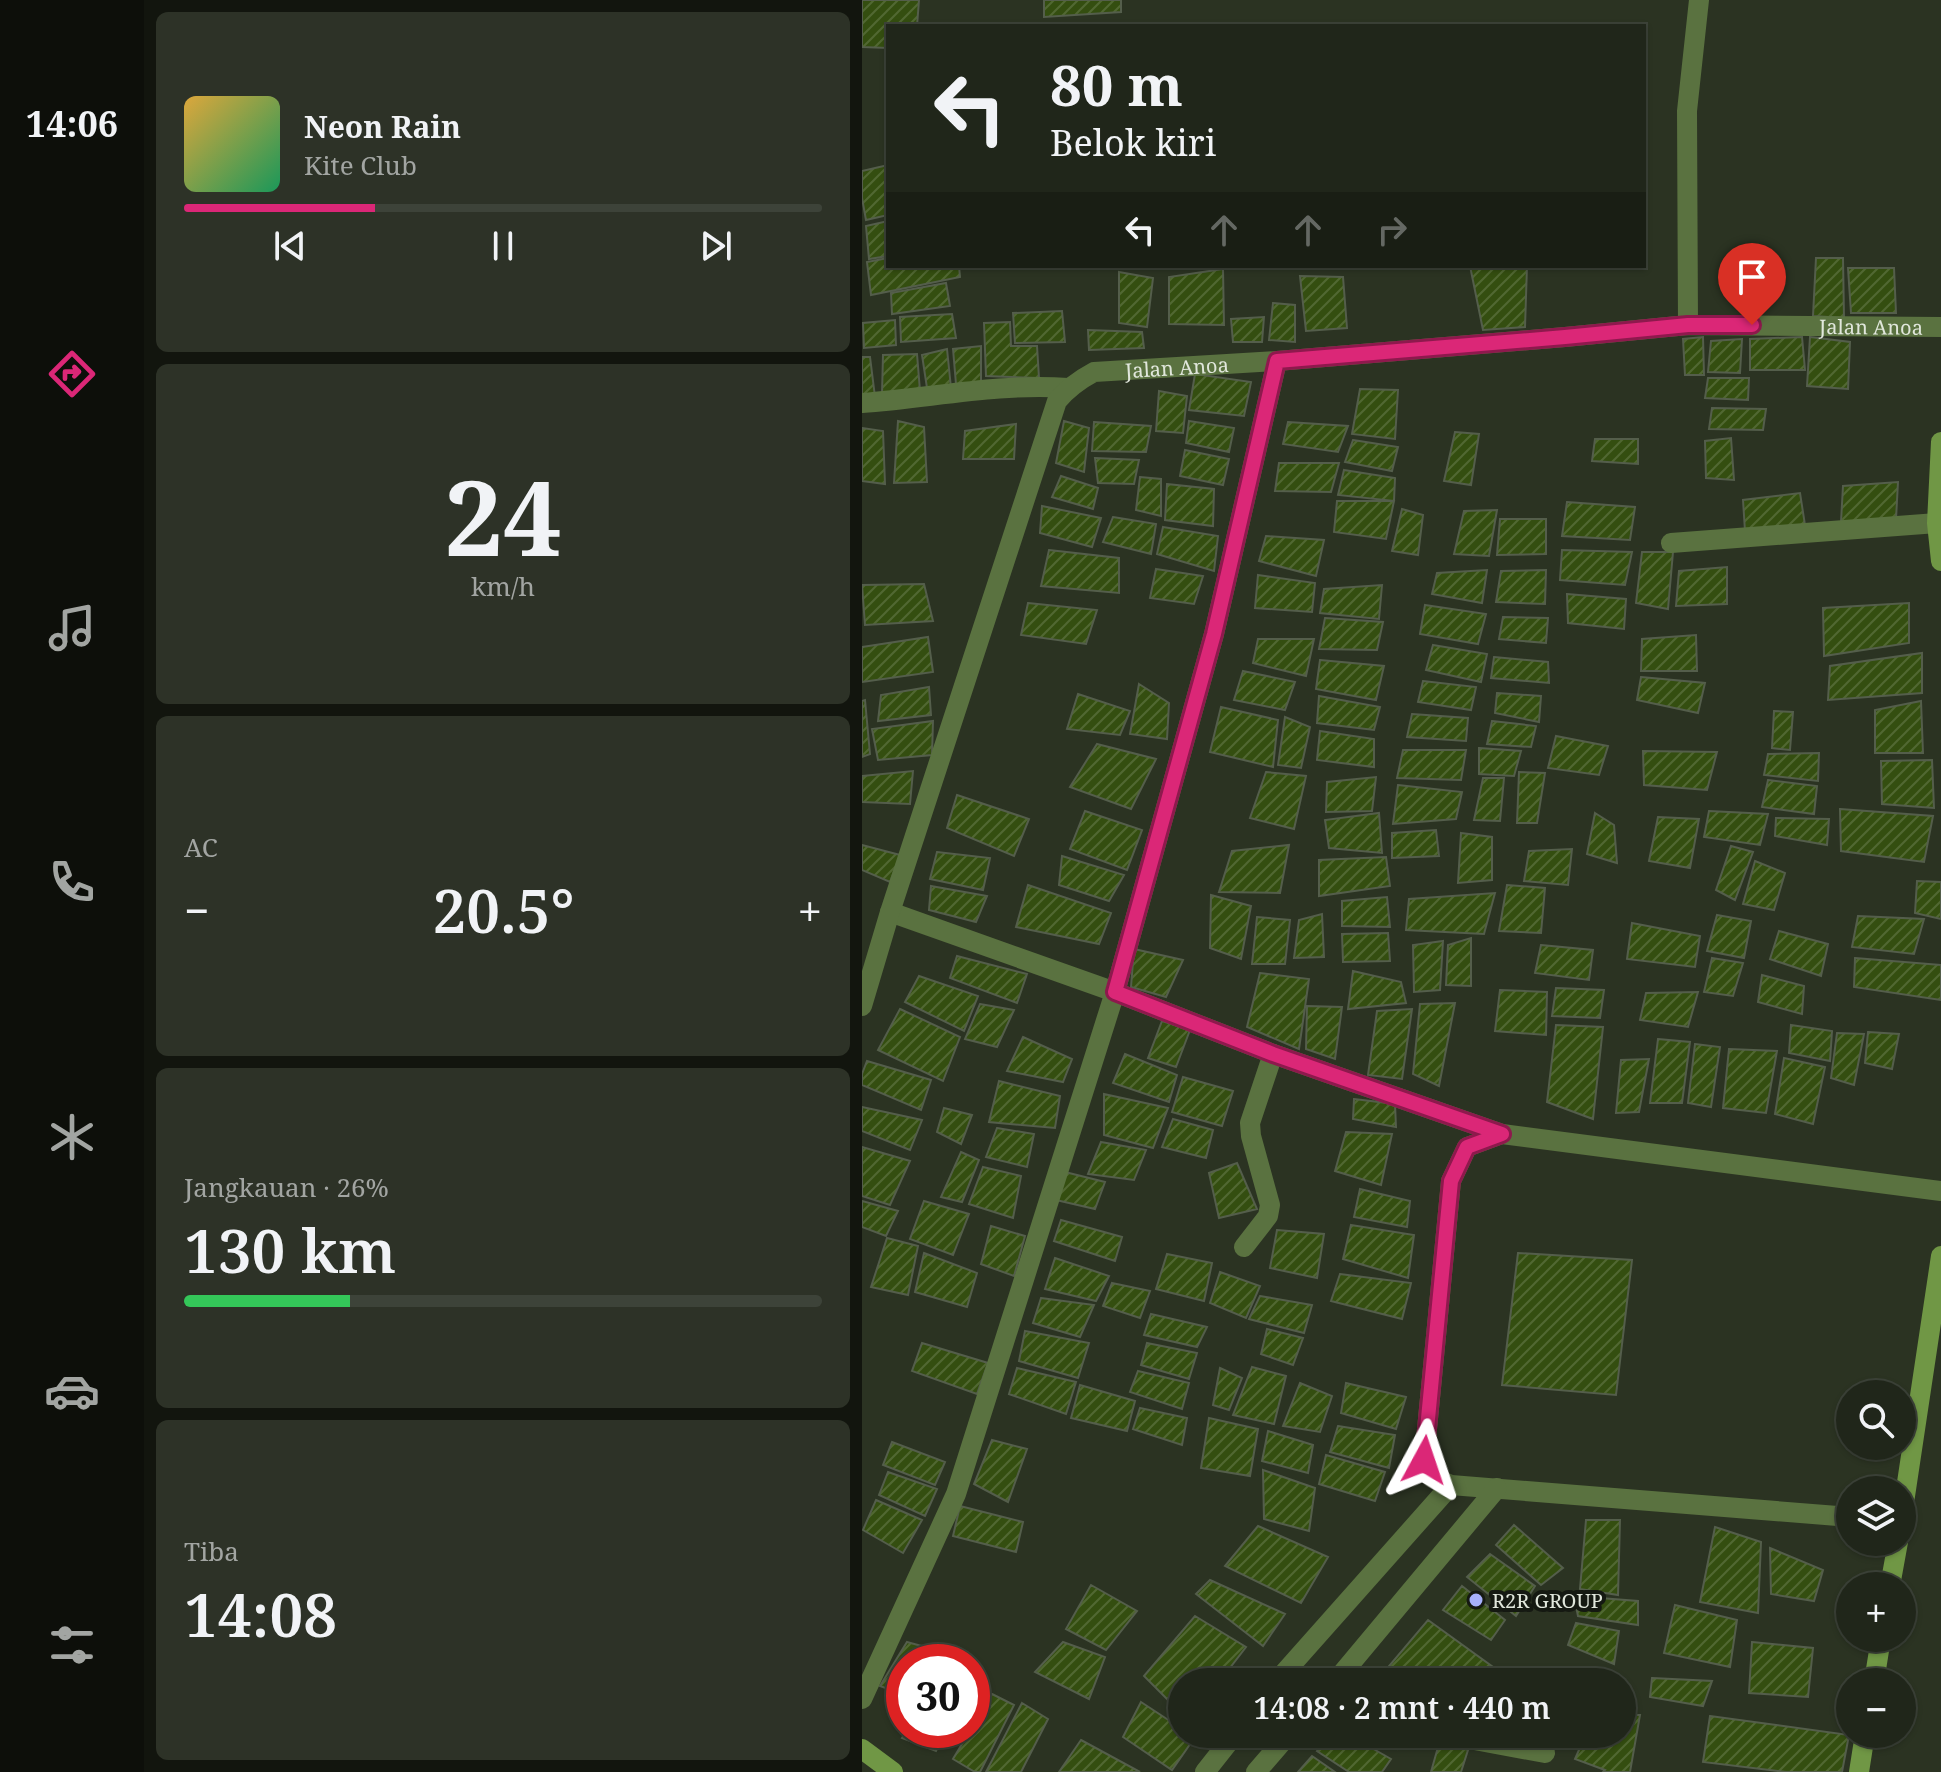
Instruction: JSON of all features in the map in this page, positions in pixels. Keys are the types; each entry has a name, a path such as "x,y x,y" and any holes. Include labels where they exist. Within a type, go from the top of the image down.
{"street":[{"path":"1688,325 1687,111 1699,0"},
{"name":"Jalan Anoa","path":"1068,388 1094,372 1277,361 1688,325 1941,327"},
{"path":"862,1699 956,1494 1115,992 1214,634 1277,361"},
{"path":"862,403 999,388 1068,388"},
{"path":"862,1006 1057,401 1068,388"},
{"path":"1941,442 1937,523 1941,561"},
{"path":"1671,543 1937,523"},
{"path":"890,912 1115,992 1273,1054 1502,1134 1941,1191"},
{"path":"1244,1247 1268,1216 1270,1205 1250,1123 1273,1054"},
{"path":"1502,1134 1467,1147 1451,1181 1424,1460 1432,1477 1451,1485 1836,1516"},
{"path":"1908,1476 1941,1256"},
{"path":"1288,1668 1451,1485"},
{"path":"1348,1668 1497,1488"},
{"path":"1205,1772 1224,1748"},
{"path":"1256,1772 1277,1748"},
{"path":"1518,1748 1545,1753"},
{"path":"1859,1772 1863,1748"},
{"path":"862,1749 893,1772"}],"building":[{"path":"862,0 919,0 917,24 886,24 886,48 862,47"},
{"path":"1044,0 1121,0 1121,12 1044,17"},
{"path":"886,165 886,215 866,220 862,171"},
{"path":"886,221 886,256 869,259 866,226"},
{"path":"886,258 886,268 959,268 960,277 871,295 867,262"},
{"path":"1816,258 1843,258 1844,318 1813,316"},
{"path":"1470,268 1527,268 1525,327 1483,330"},
{"path":"1848,268 1894,268 1896,313 1851,313"},
{"path":"1223,269 1224,325 1169,324 1169,277"},
{"path":"1119,272 1153,278 1147,327 1119,323"},
{"path":"1300,276 1343,277 1347,328 1306,331"},
{"path":"946,283 950,306 892,314 891,293"},
{"path":"1273,303 1295,305 1295,342 1269,340"},
{"path":"1062,311 1065,342 1015,343 1013,313"},
{"path":"952,314 956,338 901,342 900,317"},
{"path":"1264,317 1262,342 1233,342 1231,319"},
{"path":"895,320 896,345 864,348 863,323"},
{"path":"1010,322 1011,346 1037,346 1039,378 986,376 984,323"},
{"path":"1088,330 1142,332 1144,348 1089,350"},
{"path":"1703,337 1704,375 1685,375 1683,339"},
{"path":"1802,337 1805,370 1750,370 1750,339"},
{"path":"1810,337 1850,342 1848,389 1807,386"},
{"path":"1742,339 1740,373 1708,372 1711,341"},
{"path":"981,346 981,385 956,384 953,349"},
{"path":"947,349 951,388 927,388 922,355"},
{"path":"917,354 920,391 882,394 883,355"},
{"path":"862,357 870,357 875,397 862,397"},
{"path":"1195,374 1251,382 1244,416 1189,410"},
{"path":"1708,378 1749,378 1748,400 1705,398"},
{"path":"1360,389 1398,390 1395,439 1352,434"},
{"path":"1159,391 1187,396 1183,433 1156,431"},
{"path":"1712,408 1766,409 1763,430 1709,429"},
{"path":"898,421 924,427 927,482 894,483"},
{"path":"1064,421 1089,428 1084,472 1056,463"},
{"path":"1189,421 1234,428 1229,452 1186,443"},
{"path":"1094,422 1151,426 1146,452 1092,451"},
{"path":"1288,422 1348,426 1338,452 1283,444"},
{"path":"1016,424 1014,459 963,459 965,431"},
{"path":"862,428 883,431 885,484 862,481"},
{"path":"1455,432 1479,434 1471,485 1444,481"},
{"path":"1731,438 1734,480 1706,478 1705,441"},
{"path":"1595,439 1638,439 1638,464 1592,461"},
{"path":"1353,440 1398,447 1392,471 1345,462"},
{"path":"1185,450 1229,459 1223,485 1180,476"},
{"path":"1095,458 1139,460 1134,484 1098,483"},
{"path":"1279,463 1339,463 1331,492 1275,491"},
{"path":"1344,470 1395,478 1394,501 1338,495"},
{"path":"1061,476 1098,488 1093,509 1052,497"},
{"path":"1140,477 1161,479 1161,516 1136,510"},
{"path":"1898,482 1896,519 1841,522 1843,486"},
{"path":"1167,484 1214,489 1213,526 1165,520"},
{"path":"1800,493 1805,525 1745,531 1743,500"},
{"path":"1337,501 1394,501 1386,539 1334,532"},
{"path":"1567,502 1635,507 1630,540 1562,536"},
{"path":"1042,506 1101,518 1092,547 1040,533"},
{"path":"1402,509 1423,515 1418,555 1392,551"},
{"path":"1497,510 1489,556 1454,554 1464,511"},
{"path":"1113,517 1156,524 1151,554 1103,542"},
{"path":"1500,519 1546,519 1546,554 1497,555"},
{"path":"1163,527 1218,536 1214,571 1157,554"},
{"path":"1266,536 1324,540 1316,576 1259,561"},
{"path":"1049,550 1119,558 1119,593 1041,586"},
{"path":"1562,550 1632,552 1625,585 1560,580"},
{"path":"1642,552 1673,552 1668,609 1636,603"},
{"path":"1727,567 1727,604 1676,606 1679,571"},
{"path":"1156,569 1203,576 1194,604 1150,598"},
{"path":"1487,570 1482,603 1432,594 1437,573"},
{"path":"1546,570 1545,604 1496,602 1501,571"},
{"path":"1258,575 1315,583 1312,612 1255,608"},
{"path":"924,584 933,621 865,625 862,585"},
{"path":"1382,585 1379,619 1320,613 1324,589"},
{"path":"1567,594 1626,599 1624,629 1568,623"},
{"path":"1028,603 1097,610 1086,644 1021,635"},
{"path":"1909,603 1909,643 1824,656 1823,608"},
{"path":"1425,605 1486,614 1478,644 1420,634"},
{"path":"1503,617 1548,618 1546,643 1499,639"},
{"path":"1325,618 1383,622 1377,650 1319,649"},
{"path":"1696,635 1697,671 1641,671 1642,639"},
{"path":"928,637 933,672 862,682 862,647"},
{"path":"1258,639 1314,639 1306,676 1253,663"},
{"path":"1433,645 1487,654 1481,682 1426,670"},
{"path":"1922,653 1922,693 1828,700 1830,666"},
{"path":"1494,657 1548,662 1549,683 1491,678"},
{"path":"1320,660 1384,666 1376,700 1316,689"},
{"path":"1243,671 1295,682 1285,710 1234,700"},
{"path":"1641,677 1705,683 1698,713 1637,700"},
{"path":"1423,681 1476,687 1471,710 1418,702"},
{"path":"1139,684 1169,703 1167,739 1130,734"},
{"path":"929,687 931,715 878,721 881,695"},
{"path":"1497,693 1541,696 1539,722 1495,713"},
{"path":"1078,694 1130,711 1120,735 1067,729"},
{"path":"1319,696 1380,707 1374,730 1317,723"},
{"path":"865,700 870,754 862,757 862,701"},
{"path":"1921,701 1923,753 1875,753 1875,710"},
{"path":"1221,707 1278,720 1273,767 1210,752"},
{"path":"1774,711 1793,712 1790,750 1772,748"},
{"path":"1412,714 1468,718 1466,741 1407,737"},
{"path":"1285,717 1310,727 1301,768 1278,765"},
{"path":"933,721 932,755 878,760 872,729"},
{"path":"1492,721 1536,726 1531,747 1487,744"},
{"path":"1320,731 1374,739 1374,767 1317,760"},
{"path":"1556,736 1608,746 1599,775 1548,768"},
{"path":"1097,744 1156,759 1131,809 1070,787"},
{"path":"1479,748 1521,751 1514,776 1479,774"},
{"path":"1403,750 1466,750 1461,780 1397,778"},
{"path":"1643,751 1717,752 1707,790 1644,785"},
{"path":"1819,753 1818,781 1764,775 1768,754"},
{"path":"1932,760 1934,808 1882,804 1881,761"},
{"path":"913,771 910,804 862,802 862,776"},
{"path":"1266,772 1306,776 1294,829 1250,818"},
{"path":"1519,772 1545,773 1537,823 1517,823"},
{"path":"1376,777 1372,811 1326,812 1327,782"},
{"path":"1483,778 1504,778 1500,821 1474,820"},
{"path":"1768,780 1817,786 1814,814 1762,807"},
{"path":"1398,785 1462,792 1456,819 1393,824"},
{"path":"957,795 1029,819 1014,856 947,828"},
{"path":"1840,809 1933,816 1924,862 1841,851"},
{"path":"1085,811 1142,830 1127,870 1070,849"},
{"path":"1709,811 1768,814 1760,845 1704,837"},
{"path":"1379,813 1382,853 1329,848 1325,820"},
{"path":"1595,813 1614,825 1617,863 1587,854"},
{"path":"1658,817 1699,819 1690,868 1649,861"},
{"path":"1776,818 1829,819 1827,845 1775,836"},
{"path":"1436,830 1439,856 1392,858 1392,833"},
{"path":"1461,833 1492,837 1492,880 1458,883"},
{"path":"862,845 900,855 890,882 862,870"},
{"path":"1289,845 1280,893 1219,892 1232,851"},
{"path":"1731,846 1753,852 1735,900 1716,890"},
{"path":"1572,849 1568,885 1524,881 1529,851"},
{"path":"937,852 990,858 983,890 930,879"},
{"path":"1062,856 1124,875 1109,901 1059,885"},
{"path":"1386,857 1390,886 1319,896 1319,860"},
{"path":"1755,861 1785,873 1774,910 1743,904"},
{"path":"1917,881 1941,882 1941,919 1915,913"},
{"path":"1028,885 1111,913 1099,944 1016,927"},
{"path":"1507,885 1545,888 1541,933 1499,931"},
{"path":"931,886 987,896 976,922 929,910"},
{"path":"1495,893 1484,934 1406,930 1409,899"},
{"path":"1211,895 1251,906 1241,959 1210,948"},
{"path":"1387,897 1390,927 1342,926 1342,901"},
{"path":"1322,914 1324,957 1294,958 1299,920"},
{"path":"1717,915 1751,921 1744,958 1707,951"},
{"path":"1858,916 1924,919 1914,954 1852,947"},
{"path":"1257,917 1290,920 1285,964 1252,964"},
{"path":"1632,923 1700,936 1695,967 1627,959"},
{"path":"1779,931 1828,944 1821,976 1770,959"},
{"path":"1388,933 1390,961 1343,962 1342,934"},
{"path":"1471,938 1471,986 1446,985 1448,945"},
{"path":"1443,941 1440,990 1414,992 1413,945"},
{"path":"1541,945 1593,950 1589,980 1535,973"},
{"path":"1134,949 1183,960 1166,997 1131,987"},
{"path":"957,956 1027,974 1017,1003 950,978"},
{"path":"1712,958 1743,963 1733,996 1704,992"},
{"path":"1855,958 1941,965 1941,1000 1854,987"},
{"path":"1353,971 1401,982 1406,1003 1348,1009"},
{"path":"1260,973 1309,979 1299,1049 1247,1027"},
{"path":"1762,975 1804,986 1802,1014 1758,1002"},
{"path":"919,976 978,996 964,1031 905,1002"},
{"path":"1556,988 1604,990 1600,1018 1552,1016"},
{"path":"1500,990 1547,992 1546,1035 1495,1031"},
{"path":"1698,992 1688,1027 1640,1020 1646,993"},
{"path":"1455,1003 1439,1086 1413,1074 1420,1004"},
{"path":"980,1004 1014,1010 997,1047 965,1039"},
{"path":"1307,1006 1342,1007 1335,1059 1306,1049"},
{"path":"900,1009 960,1037 943,1081 878,1050"},
{"path":"1412,1009 1402,1079 1368,1075 1377,1011"},
{"path":"1162,1021 1190,1030 1176,1067 1148,1058"},
{"path":"1556,1025 1603,1027 1593,1119 1547,1102"},
{"path":"1791,1025 1832,1031 1830,1061 1789,1053"},
{"path":"1868,1032 1899,1034 1892,1069 1865,1063"},
{"path":"1837,1033 1864,1034 1854,1085 1831,1078"},
{"path":"1023,1037 1072,1059 1063,1082 1007,1071"},
{"path":"1658,1039 1690,1042 1682,1103 1650,1103"},
{"path":"1695,1044 1720,1047 1711,1107 1688,1103"},
{"path":"1729,1049 1777,1051 1766,1113 1723,1108"},
{"path":"1125,1054 1177,1075 1169,1102 1113,1083"},
{"path":"1784,1058 1825,1067 1813,1124 1775,1114"},
{"path":"1649,1059 1639,1112 1616,1113 1621,1060"},
{"path":"867,1061 931,1080 921,1110 862,1085"},
{"path":"1183,1077 1233,1091 1222,1126 1172,1112"},
{"path":"999,1081 1060,1096 1055,1128 989,1122"},
{"path":"1104,1094 1168,1108 1153,1148 1104,1135"},
{"path":"1354,1099 1395,1104 1396,1127 1353,1119"},
{"path":"862,1107 922,1120 910,1150 862,1131"},
{"path":"944,1108 972,1115 961,1144 937,1132"},
{"path":"1173,1119 1213,1130 1206,1158 1162,1147"},
{"path":"997,1128 1034,1134 1027,1167 986,1157"},
{"path":"1346,1132 1392,1134 1381,1185 1335,1171"},
{"path":"1101,1142 1146,1150 1134,1180 1088,1174"},
{"path":"862,1147 910,1161 890,1205 862,1196"},
{"path":"961,1152 979,1160 962,1202 941,1197"},
{"path":"1237,1163 1257,1209 1219,1218 1209,1173"},
{"path":"983,1167 1021,1176 1013,1218 969,1204"},
{"path":"1065,1172 1105,1182 1095,1209 1056,1200"},
{"path":"1360,1189 1410,1201 1407,1227 1354,1217"},
{"path":"862,1201 898,1211 886,1236 862,1227"},
{"path":"924,1201 969,1214 953,1255 910,1239"},
{"path":"1061,1220 1122,1237 1115,1261 1054,1241"},
{"path":"1351,1225 1414,1235 1408,1278 1343,1259"},
{"path":"991,1226 1025,1236 1014,1276 981,1264"},
{"path":"1277,1230 1324,1234 1317,1278 1270,1268"},
{"path":"887,1238 918,1246 908,1295 871,1287"},
{"path":"924,1253 977,1273 967,1307 915,1292"},
{"path":"1518,1253 1632,1260 1616,1395 1502,1385"},
{"path":"1167,1254 1212,1263 1204,1301 1156,1289"},
{"path":"1055,1258 1109,1276 1096,1301 1045,1289"},
{"path":"1220,1272 1260,1286 1246,1318 1210,1303"},
{"path":"1340,1274 1411,1283 1402,1319 1331,1301"},
{"path":"1112,1283 1150,1291 1140,1318 1103,1306"},
{"path":"1260,1296 1312,1305 1304,1333 1249,1319"},
{"path":"1041,1298 1094,1305 1080,1337 1033,1323"},
{"path":"1151,1314 1207,1327 1197,1347 1144,1335"},
{"path":"1267,1329 1303,1338 1293,1365 1261,1354"},
{"path":"1025,1331 1089,1343 1078,1378 1019,1361"},
{"path":"922,1343 988,1363 977,1394 912,1371"},
{"path":"1147,1343 1197,1353 1189,1379 1141,1365"},
{"path":"1252,1367 1286,1376 1274,1424 1233,1415"},
{"path":"1017,1368 1076,1382 1066,1414 1009,1394"},
{"path":"1220,1368 1242,1378 1229,1410 1213,1405"},
{"path":"1138,1371 1189,1383 1182,1409 1130,1392"},
{"path":"1300,1383 1332,1396 1320,1432 1283,1426"},
{"path":"1346,1383 1406,1397 1396,1429 1341,1413"},
{"path":"1080,1385 1135,1401 1127,1431 1071,1418"},
{"path":"1140,1408 1187,1418 1182,1445 1133,1429"},
{"path":"1209,1418 1258,1429 1250,1476 1201,1468"},
{"path":"1338,1426 1395,1435 1389,1468 1330,1452"},
{"path":"1268,1431 1313,1445 1308,1473 1262,1461"},
{"path":"992,1440 1027,1449 1008,1502 974,1484"},
{"path":"892,1442 945,1462 935,1485 883,1465"},
{"path":"1326,1455 1385,1472 1375,1501 1319,1484"},
{"path":"1263,1470 1315,1488 1309,1531 1264,1519"},
{"path":"888,1472 937,1489 925,1516 879,1495"},
{"path":"876,1500 922,1520 903,1553 863,1530"},
{"path":"960,1506 1023,1522 1016,1552 953,1536"},
{"path":"1586,1520 1620,1520 1618,1595 1580,1589"},
{"path":"1514,1525 1563,1568 1541,1585 1496,1545"},
{"path":"1258,1526 1328,1557 1301,1603 1225,1566"},
{"path":"1715,1527 1761,1542 1758,1613 1700,1602"},
{"path":"1770,1548 1823,1570 1814,1601 1771,1594"},
{"path":"1490,1554 1535,1586 1516,1616 1467,1577"},
{"path":"1210,1580 1285,1614 1263,1646 1196,1594"},
{"path":"1091,1585 1137,1611 1106,1650 1066,1629"},
{"path":"1462,1586 1505,1620 1491,1640 1443,1610"},
{"path":"1574,1596 1638,1601 1638,1625 1578,1616"},
{"path":"1675,1605 1737,1620 1730,1667 1664,1653"},
{"path":"1195,1616 1246,1647 1230,1668 1168,1668 1168,1700 1144,1676"},
{"path":"1428,1620 1493,1667 1493,1668 1387,1668"},
{"path":"1576,1623 1619,1631 1614,1664 1568,1645"},
{"path":"1063,1642 1105,1657 1089,1699 1035,1672"},
{"path":"1752,1642 1813,1648 1808,1697 1749,1693"},
{"path":"1652,1678 1712,1681 1703,1706 1650,1697"},
{"path":"992,1694 1014,1705 980,1772 975,1772 953,1759 960,1748 990,1748"},
{"path":"1141,1702 1168,1720 1168,1748 1187,1748 1172,1770 1123,1737"},
{"path":"1022,1703 1048,1719 1021,1772 986,1772"},
{"path":"1636,1715 1640,1715 1636,1738"},
{"path":"1710,1716 1836,1733 1836,1748 1847,1748 1842,1772 1786,1772 1703,1762"},
{"path":"1081,1740 1140,1772 1059,1772"},
{"path":"1320,1748 1372,1748 1391,1759 1382,1772 1349,1772 1317,1751"},
{"path":"1438,1748 1468,1750 1461,1772 1431,1772"},
{"path":"1580,1748 1634,1748 1630,1772 1603,1772 1605,1770 1575,1759"},
{"path":"1312,1756 1335,1772 1298,1772"}],"place":[{"name":"R2R GROUP","path":"1476,1600"}],"route":[{"path":"1424,1460 1451,1181 1467,1147 1502,1134 1273,1054 1115,992 1214,634 1277,361 1688,325 1752,325"}]}
